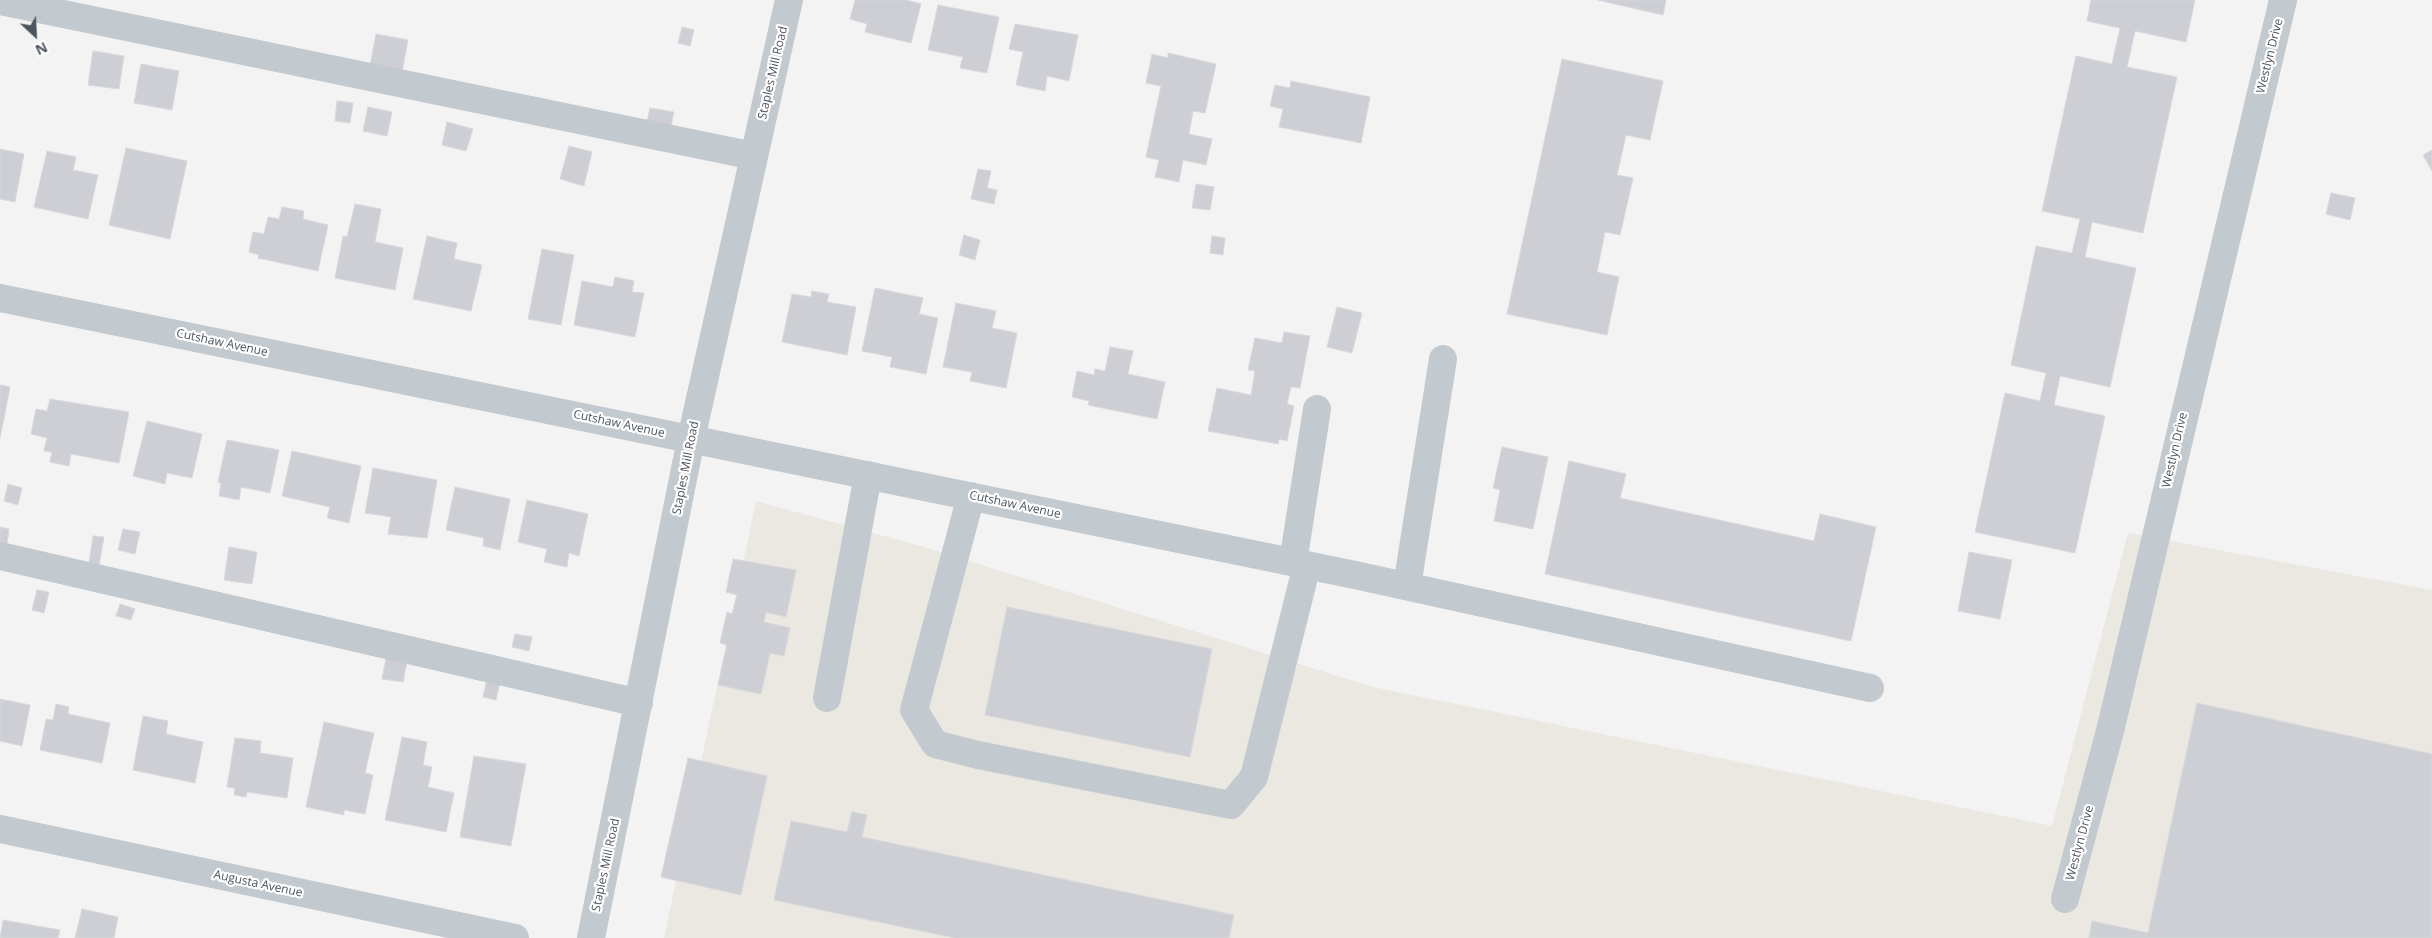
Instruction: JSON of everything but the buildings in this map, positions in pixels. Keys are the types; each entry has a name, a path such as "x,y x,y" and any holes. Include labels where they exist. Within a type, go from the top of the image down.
{"street":[{"name":"Staples Mill Road","path":"591,938 691,439 789,0"},
{"name":"Westlyn Drive","path":"2065,899 2111,727 2283,0"},
{"path":"0,1 754,156"},
{"name":"Cutshaw Avenue","path":"0,298 1407,586 1870,688"},
{"path":"1407,586 1443,359"},
{"path":"972,496 914,710 935,744 978,755 1231,805 1254,777 1300,564 1317,408"},
{"path":"827,698 868,476"},
{"path":"0,556 639,704"},
{"name":"Augusta Avenue","path":"0,829 515,938"}],"shaded area":[{"path":"756,501 921,546 1373,687 2052,826 2128,533 2432,590 2432,938 664,938"}]}
